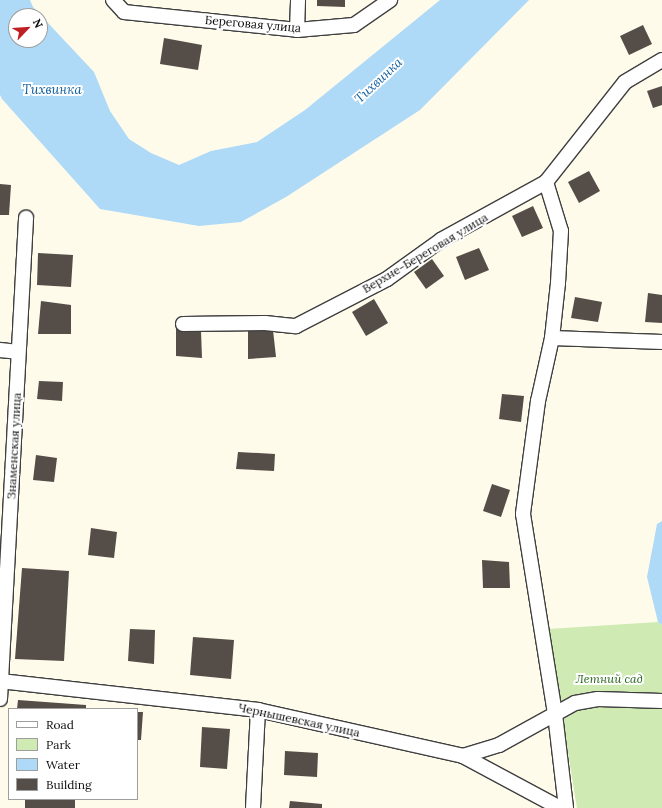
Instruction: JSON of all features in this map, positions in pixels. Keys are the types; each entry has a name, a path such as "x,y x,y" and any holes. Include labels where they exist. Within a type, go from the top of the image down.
{"street":[{"name":"Береговая улица","path":"113,0 124,12 296,30 354,25 390,0"},
{"path":"296,30 298,0"},
{"name":"Верхне-Береговая улица","path":"183,324 265,323 296,326 387,279 442,240 546,182 625,82 662,60"},
{"path":"546,182 561,231 558,283 552,338 538,401 523,514 555,714 566,808"},
{"name":"Знаменская улица","path":"0,698 26,218"},
{"path":"552,338 662,342"},
{"path":"0,350 18,352"},
{"name":"Чернышевская улица","path":"1,681 258,710 463,756 560,808"},
{"path":"463,756 499,745 531,729 575,703 598,699 662,701"},
{"path":"253,808 258,710"}],"green space":[{"name":"Летний сад","path":"658,622 662,625 662,808 577,808 548,629"}],"water":[{"name":"Тихвинка","path":"0,0 30,0 34,8 8,8 8,48 48,48 48,23 94,72 110,111 129,139 151,153 179,165 211,151 257,142 305,110 440,0 529,0 420,110 286,197 241,222 199,226 100,209 0,95"},
{"path":"662,521 662,625 658,622 647,577 657,524"}],"building":[{"path":"317,0 345,0 345,7 317,6"},
{"path":"643,25 652,44 629,55 620,36"},
{"path":"164,38 202,45 198,70 160,64"},
{"path":"662,86 662,105 653,108 647,91"},
{"path":"589,171 600,191 579,203 568,182"},
{"path":"0,184 11,185 9,215 0,215"},
{"path":"533,206 543,228 522,237 512,216"},
{"path":"479,248 489,270 465,280 456,257"},
{"path":"38,253 73,255 71,287 37,285"},
{"path":"432,259 444,276 426,289 414,272"},
{"path":"648,293 662,295 662,323 645,322"},
{"path":"575,297 602,302 598,322 571,318"},
{"path":"374,299 388,323 366,336 352,312"},
{"path":"41,301 71,305 71,334 38,334"},
{"path":"176,328 201,331 202,358 176,356"},
{"path":"248,330 273,330 276,357 248,359"},
{"path":"39,381 63,382 62,401 37,399"},
{"path":"502,394 524,396 521,422 499,419"},
{"path":"238,452 275,454 274,471 236,469"},
{"path":"36,455 57,458 54,482 33,480"},
{"path":"492,484 510,490 501,517 483,511"},
{"path":"91,528 117,532 114,558 88,555"},
{"path":"482,560 509,562 510,588 483,588"},
{"path":"22,568 69,571 64,661 15,659"},
{"path":"130,629 155,630 154,664 128,661"},
{"path":"193,637 234,640 231,679 190,675"},
{"path":"18,700 86,705 86,708 17,708"},
{"path":"138,712 143,712 141,740 138,740"},
{"path":"202,727 230,729 227,769 200,767"},
{"path":"285,751 318,753 317,777 284,775"},
{"path":"25,800 75,800 75,808 25,808"},
{"path":"290,801 322,804 322,808 289,808"}]}
